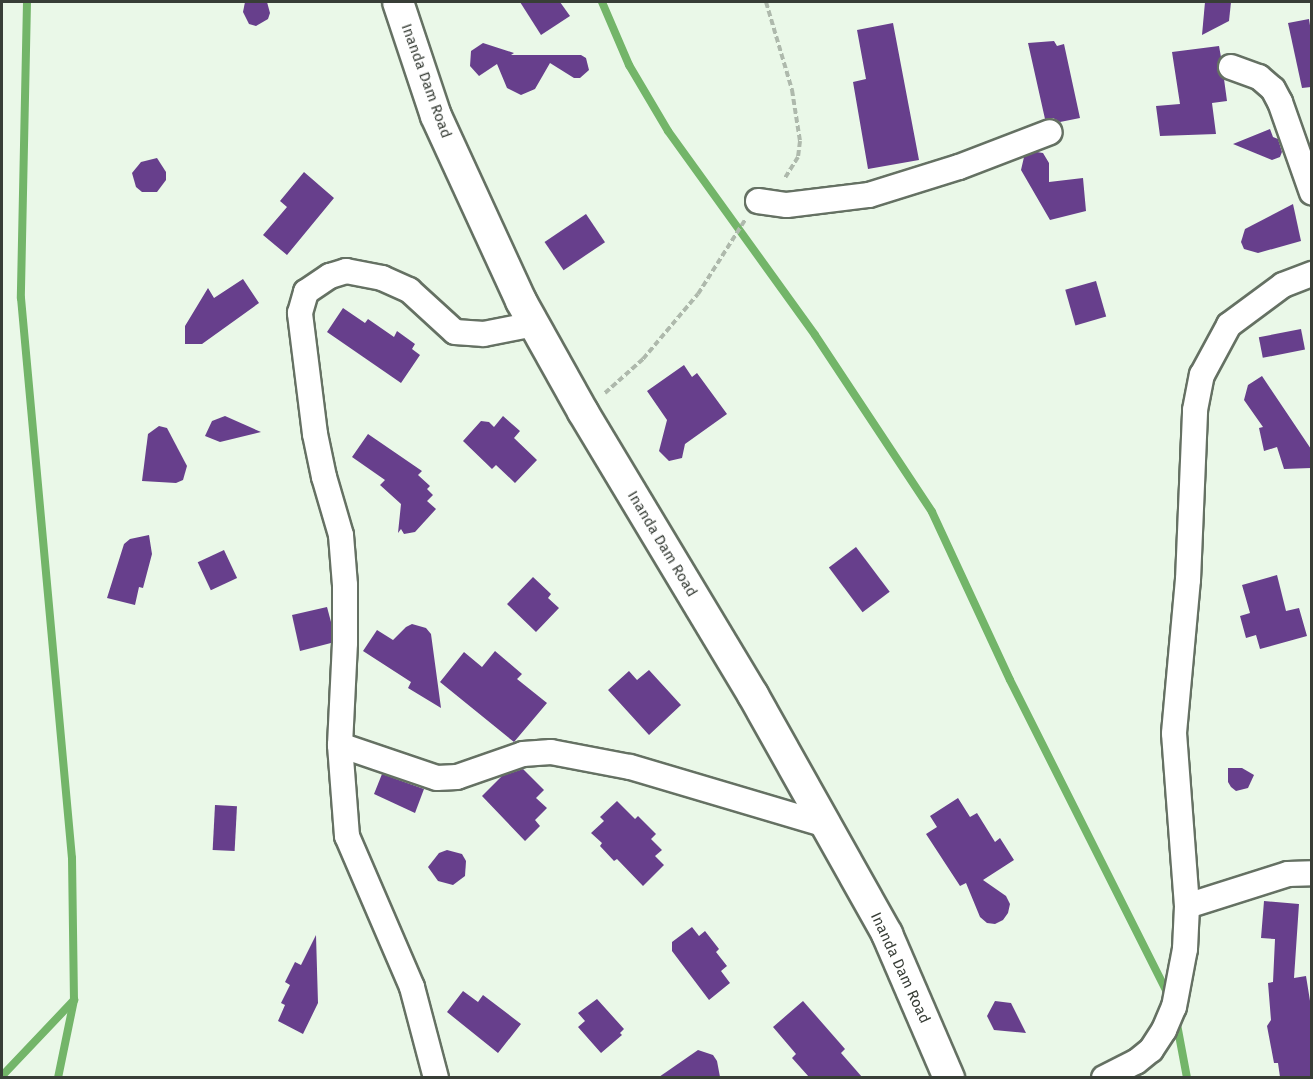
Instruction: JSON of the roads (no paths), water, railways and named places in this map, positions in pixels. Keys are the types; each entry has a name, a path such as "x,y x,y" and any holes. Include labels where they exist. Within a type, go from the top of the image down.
{"street":[{"name":"Inanda Dam Road","path":"398,2 436,116 534,324 583,412 753,695 887,934 949,1077"},
{"path":"1231,67 1259,77 1272,89 1280,102 1311,193"},
{"path":"758,201 787,205 869,195 959,166 1050,132"},
{"path":"436,1077 412,987 347,836 339,745 343,706 345,585 341,535 324,477 315,434 300,313 306,292 330,276 346,272 360,272 382,278 409,290 455,332 484,334 534,324"},
{"path":"1104,1077 1136,1062 1151,1050 1164,1030 1174,1007 1185,949 1187,906 1174,732 1188,580 1195,410 1203,375 1229,325 1283,285 1311,274"},
{"path":"339,745 437,778 457,777 523,754 551,752 630,766 785,815 826,825"},
{"path":"1187,906 1288,874 1311,873"}],"waterway":[{"path":"27,2 21,298 72,858 74,1000 58,1078"},
{"path":"602,2 629,65 668,131 815,335 932,512 1010,680 1170,998"},
{"path":"2,1076 74,1000"},
{"path":"1176,1019 1187,1078"}]}
